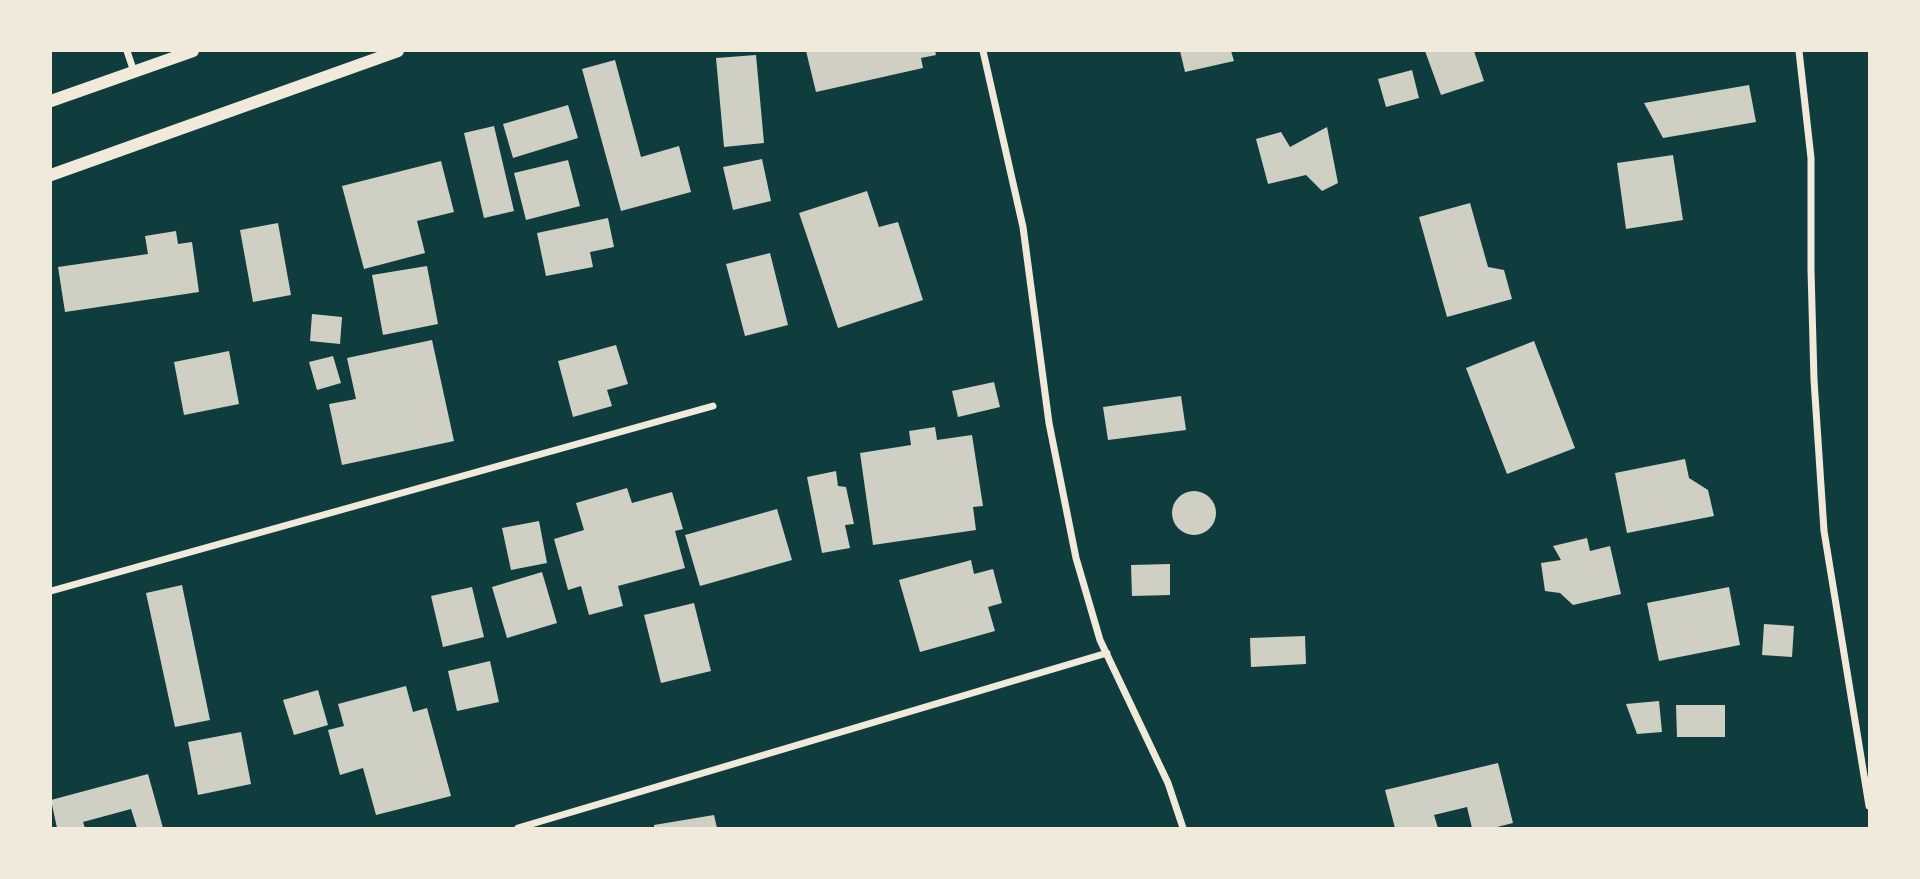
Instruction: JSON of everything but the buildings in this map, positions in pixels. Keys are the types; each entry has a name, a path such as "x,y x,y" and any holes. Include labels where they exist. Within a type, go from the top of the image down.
{"street":[{"path":"127,51 134,72"},
{"path":"51,101 193,51"},
{"path":"51,175 398,51"},
{"path":"983,51 1023,227 1049,423 1076,558 1100,640 1168,783 1183,828"},
{"path":"1799,51 1811,158 1814,380 1824,531 1869,806"},
{"path":"51,590 713,407"},
{"path":"518,828 1107,653"}]}
